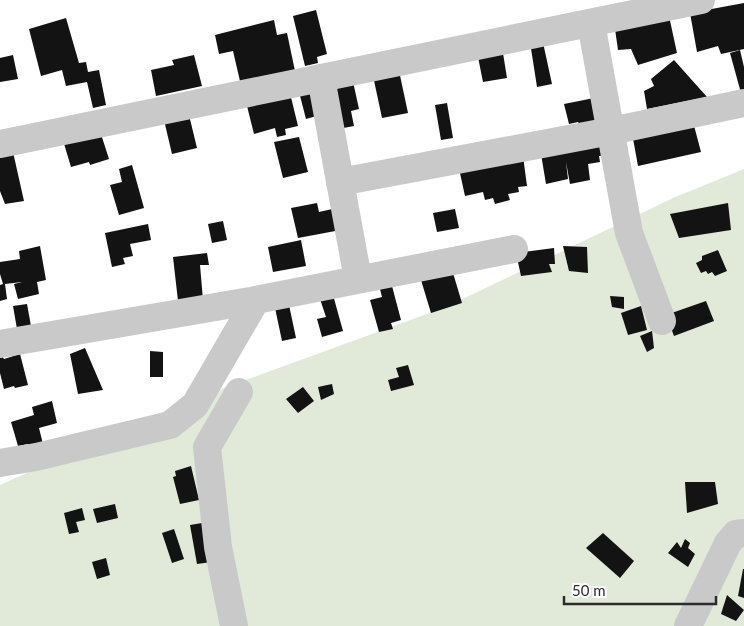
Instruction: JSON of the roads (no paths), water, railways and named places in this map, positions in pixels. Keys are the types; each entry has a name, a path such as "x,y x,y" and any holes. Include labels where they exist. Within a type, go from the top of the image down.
{"street":[{"path":"0,144 701,0"},
{"path":"591,22 629,233 662,321"},
{"path":"321,78 358,279"},
{"path":"340,182 611,132 744,103"},
{"path":"0,344 256,300 514,249"},
{"path":"0,464 170,425 195,405 256,300"},
{"path":"234,626 218,547 207,447 239,392"},
{"path":"688,626 728,543 736,534 744,533"}]}
